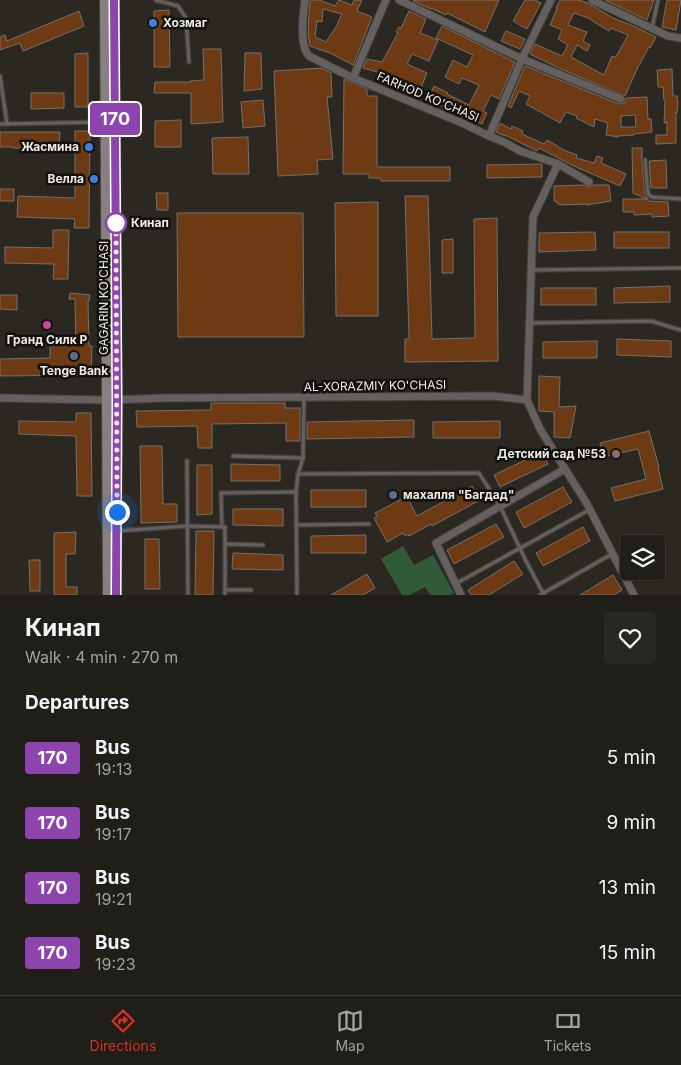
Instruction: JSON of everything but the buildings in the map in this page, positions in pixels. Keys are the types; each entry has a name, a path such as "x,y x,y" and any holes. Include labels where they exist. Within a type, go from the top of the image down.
{"main road":[{"name":"GAGARIN KO'CHASI","path":"105,0 108,595"},
{"name":"GAGARIN KO'CHASI","path":"114,0 117,400 116,595"}],"street":[{"name":"FARHOD KO'CHASI","path":"305,0 303,34 306,53 309,56 353,78 460,122 520,151 558,164 589,182"},
{"path":"353,78 386,0"},
{"path":"399,0 522,59 621,99"},
{"path":"489,136 550,0"},
{"path":"592,0 668,36 681,38"},
{"path":"558,164 533,217 527,400 540,429 590,509 634,595"},
{"name":"AL-XORAZMIY KO'CHASI","path":"0,398 117,400 493,396 527,400"},
{"path":"461,595 436,543 565,469"}],"lane":[{"path":"156,0 178,6 186,18 189,62"},
{"path":"652,28 658,0"},
{"path":"0,76 8,124"},
{"path":"0,124 106,122"},
{"path":"645,160 648,194 652,197 681,199"},
{"path":"531,270 681,268"},
{"path":"529,323 651,321 681,330"},
{"path":"297,595 296,492 298,474 303,458 304,398"},
{"path":"233,456 303,458"},
{"path":"187,461 188,595"},
{"path":"298,474 479,473 500,506 542,594 613,554"},
{"path":"224,595 225,527 222,527 221,493 296,492"},
{"path":"455,584 590,509"},
{"path":"296,525 369,524"},
{"path":"117,531 187,526 222,527"},
{"path":"225,544 263,545"},
{"path":"225,590 251,590"}],"green space":[{"path":"403,546 414,565 433,555 454,593 451,595 430,595 425,587 410,595 402,595 381,559"}],"bus line":[{"name":"170","path":"114,0 117,400 116,595"}],"place":[{"name":"Хозмаг","path":"153,23"},
{"name":"Жасмина","path":"89,147"},
{"name":"Велла","path":"94,179"},
{"name":"Кинап","path":"116,223"},
{"name":"Гранд Силк Р","path":"47,325"},
{"name":"Tenge Bank","path":"74,356"},
{"name":"Детский сад №53","path":"616,454"},
{"name":"махалля \"Багдад\"","path":"393,495"}],"route":[{"path":"116,223 116,215 117,512"}]}
